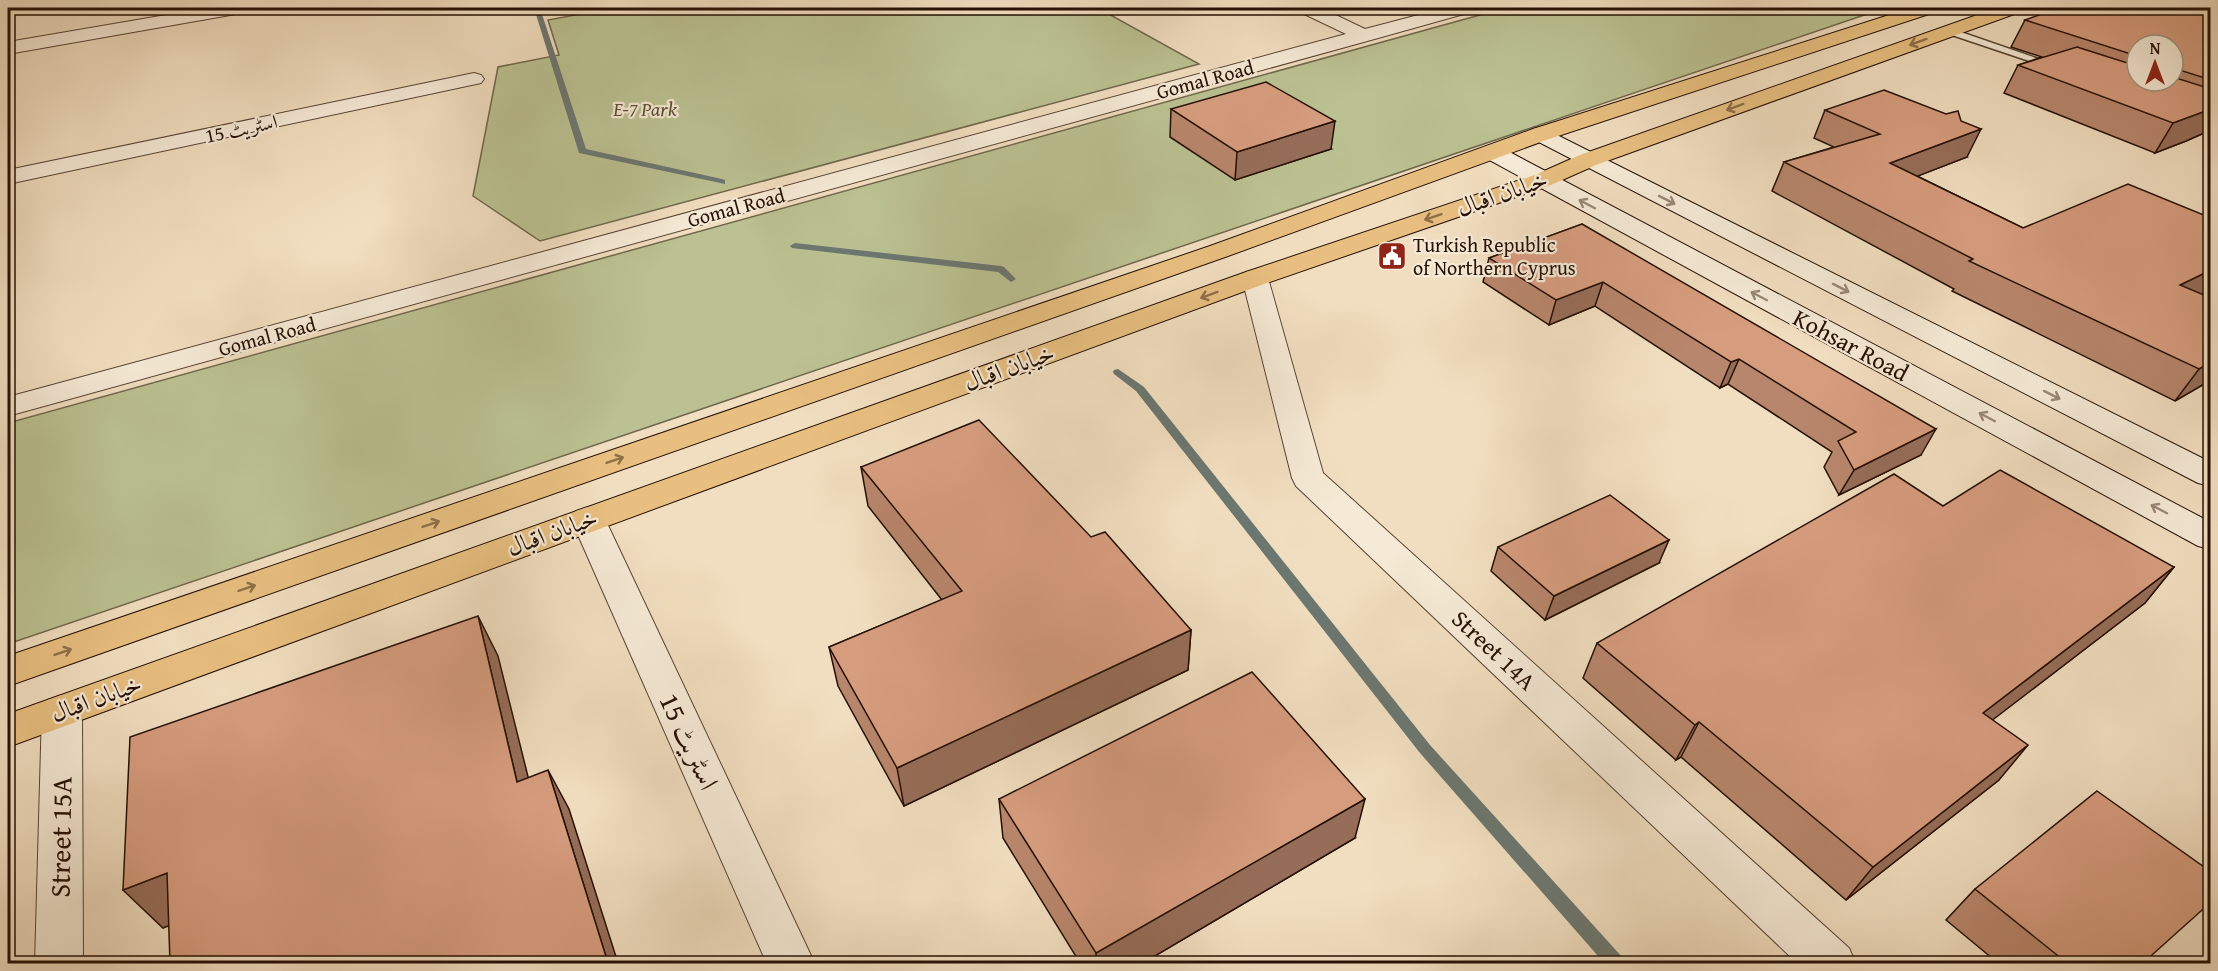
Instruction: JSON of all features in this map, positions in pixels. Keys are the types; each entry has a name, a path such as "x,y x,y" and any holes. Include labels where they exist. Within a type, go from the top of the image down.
{"main road":[{"name":"خیابان اقبال","path":"8,671 1220,251 1541,134 1928,8"},
{"name":"خیابان اقبال","path":"8,730 1255,278 1543,180 1588,160 2013,8"}],"street":[{"path":"8,48 236,8"},
{"path":"1307,8 1364,36"},
{"name":"Gomal Road","path":"8,407 1464,8"},
{"name":"اسٹریٹ 15","path":"8,177 474,79"},
{"name":"Kohsar Road","path":"1541,134 1588,160 2211,475"},
{"name":"Kohsar Road","path":"1492,152 2210,535"},
{"name":"Street 14A","path":"1255,278 1308,478 1832,963"},
{"name":"اسٹریٹ 15","path":"588,519 791,963"},
{"name":"Street 15A","path":"59,963 62,711"}],"lane":[{"path":"1949,31 2069,72"}],"green space":[{"name":"E-7 Park","path":"613,8 1098,8 1199,64 540,241 473,196 498,67 559,55 548,20"},
{"path":"1505,8 1885,8 8,644 8,423"}],"building":[{"path":"2059,8 2102,8 2119,13 2131,8 2211,8 2211,80 2185,72 2185,33 2125,33 2125,52 2025,20"},
{"path":"2077,47 2125,62 2125,93 2185,93 2185,81 2211,89 2211,109 2173,123 2018,65"},
{"path":"1266,82 1335,121 1237,152 1171,109"},
{"path":"1884,90 1946,114 1958,111 1961,121 1981,129 1890,163 2023,228 2128,184 2211,218 2211,270 2180,285 2211,298 2211,362 2199,369 1969,261 1973,259 1784,162 1880,134 1825,110"},
{"path":"1582,224 1936,429 1854,470 1838,441 1856,432 1739,359 1731,362 1603,282 1556,300 1489,258"},
{"path":"979,420 1091,537 1105,532 1191,630 897,768 829,647 962,591 861,467"},
{"path":"2000,470 2174,567 1983,713 2028,745 1873,867 1699,722 1695,725 1597,643 1894,474 1943,506"},
{"path":"1610,495 1669,540 1554,596 1498,547"},
{"path":"478,616 517,782 548,770 608,963 170,963 167,873 123,890 130,737"},
{"path":"1252,672 1365,799 1096,953 999,799"},
{"path":"2097,791 2211,872 2211,902 2143,963 2067,963 1975,889"}],"waterway":[{"path":"537,8 582,151 722,182"},
{"path":"795,246 1001,269 1011,279"},
{"path":"1118,372 1140,389 1425,749 1617,964"}],"place":[{"name":"Turkish Republic of Northern Cyprus","path":"1392,256"}]}
